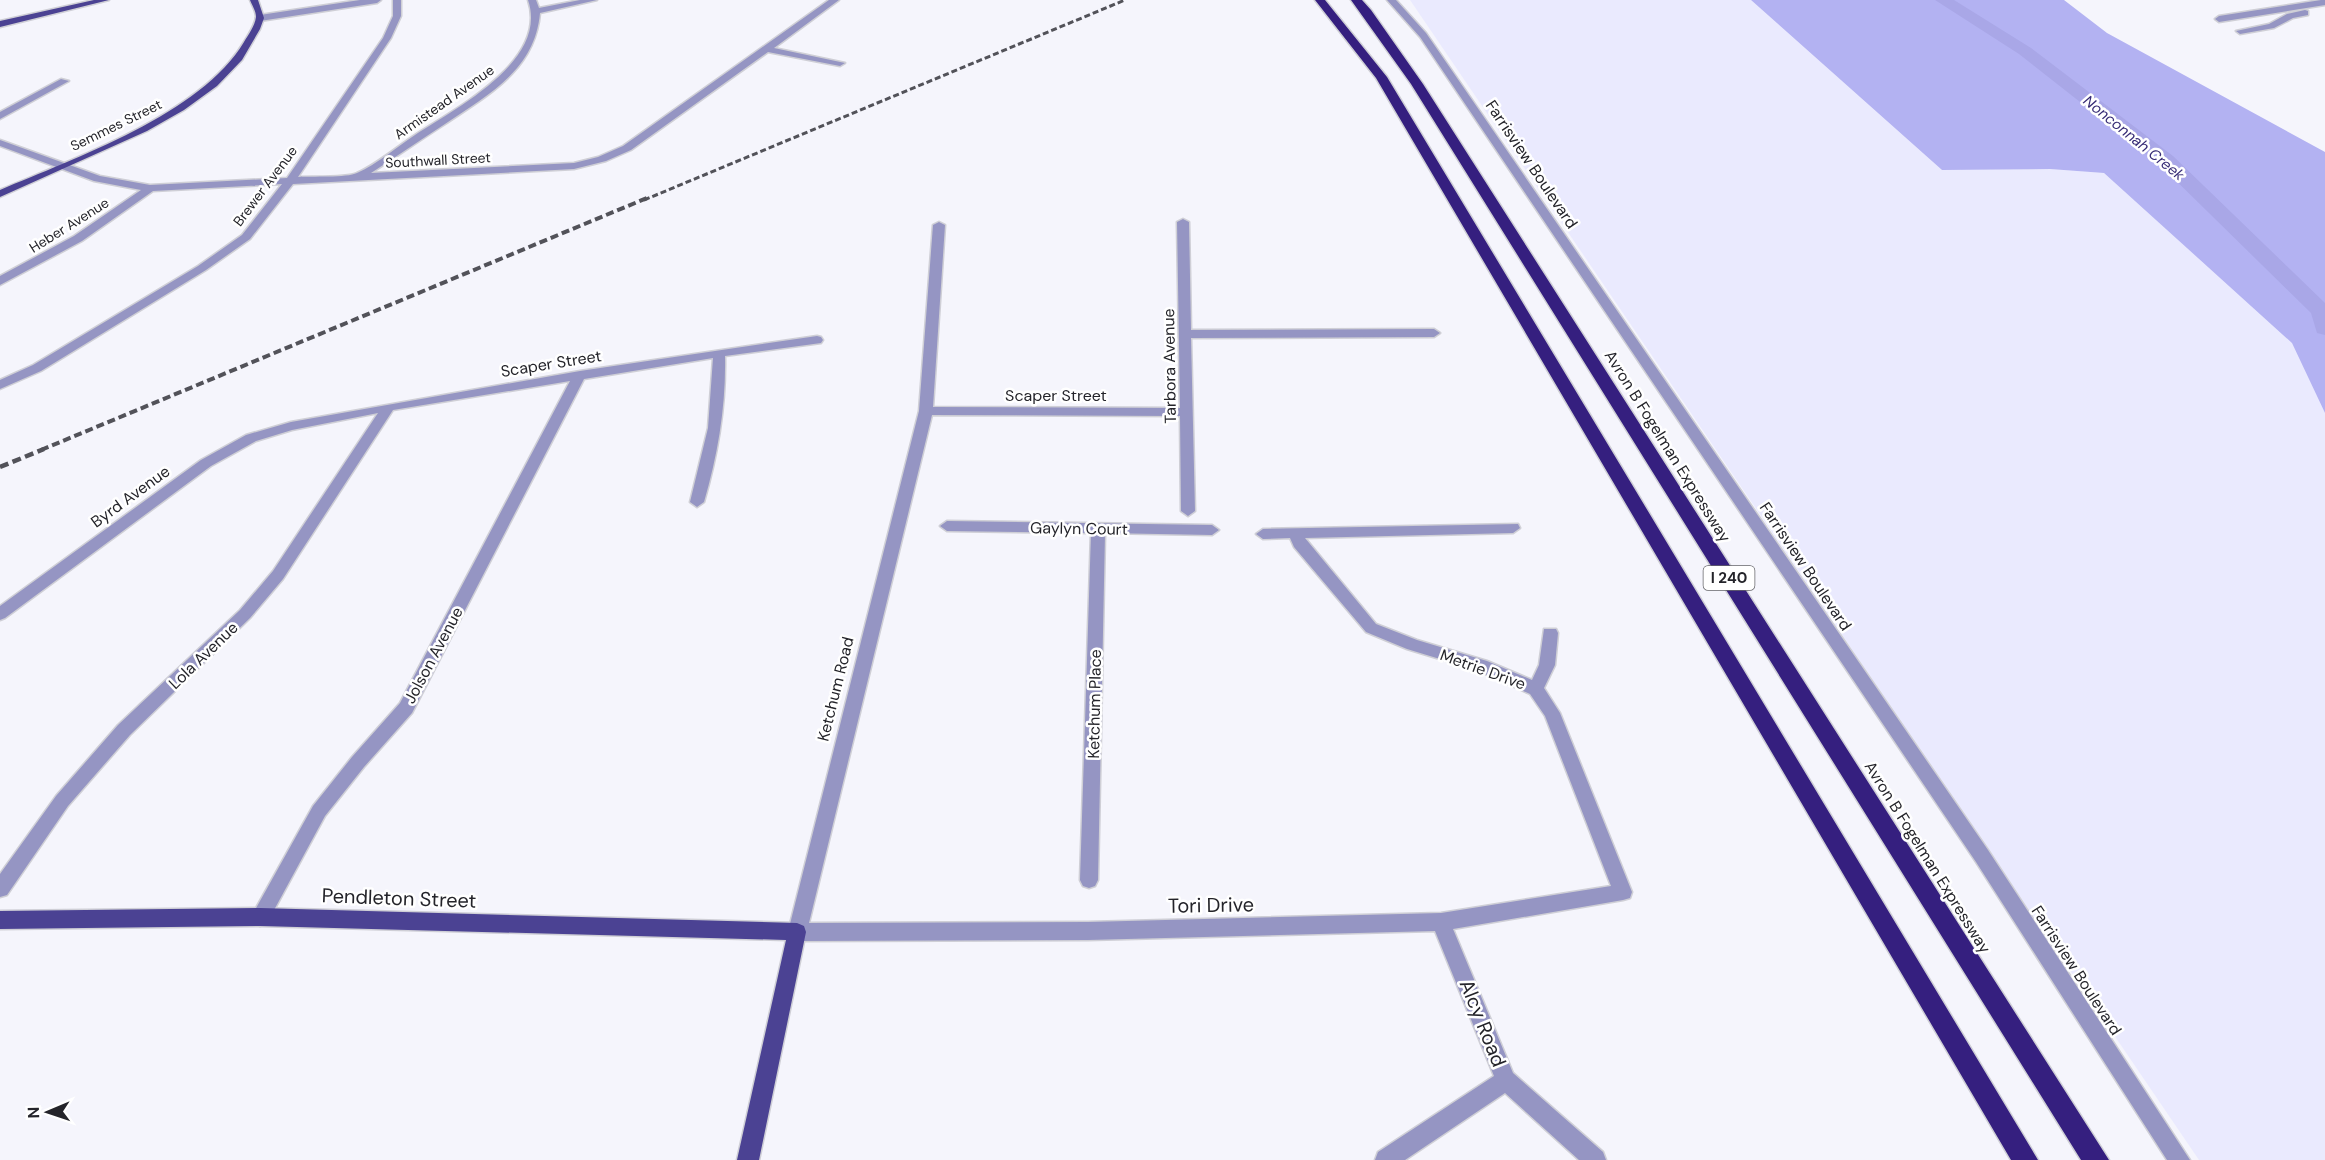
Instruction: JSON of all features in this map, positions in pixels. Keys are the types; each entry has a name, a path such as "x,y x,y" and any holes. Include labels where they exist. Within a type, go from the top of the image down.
{"highway":[{"name":"I 240","path":"1320,0 1381,76 2025,1160"},
{"name":"Avron B Fogelman Expressway","path":"1356,0 1367,12 1417,84 2096,1160"}],"main road":[{"path":"0,24 105,0"},
{"path":"254,0 260,18"},
{"name":"Semmes Street","path":"0,194 164,118 209,87 238,61 251,41 260,18"},
{"name":"Pendleton Street","path":"0,921 260,917 797,932"},
{"name":"Ketchum Road","path":"748,1160 797,932"}],"street":[{"path":"260,18 376,0"},
{"name":"Brewer Avenue","path":"0,386 37,368 202,268 246,237 289,182 387,38 397,16 397,0"},
{"path":"532,0 536,11 593,0"},
{"name":"Southwall Street","path":"0,143 98,179 150,188 574,166 602,159 627,148 835,0"},
{"name":"Farrisview Boulevard","path":"1391,0 1429,45 1982,856 2179,1160"},
{"path":"2219,20 2323,5"},
{"path":"2240,31 2271,26 2290,16 2323,5"},
{"name":"Armistead Avenue","path":"356,178 498,84 523,54 534,33 536,11"},
{"path":"766,49 840,63"},
{"path":"0,116 64,81"},
{"name":"Heber Avenue","path":"0,281 93,231 150,188"},
{"name":"Tarbora Avenue","path":"1184,222 1188,511"},
{"name":"Ketchum Road","path":"797,932 926,411 939,225"},
{"path":"1186,334 1434,333"},
{"name":"Scaper Street","path":"291,426 580,375 817,340"},
{"path":"697,502 712,454 720,392 719,353"},
{"name":"Jolson Avenue","path":"260,917 319,811 358,762 406,708 580,375"},
{"name":"Lola Avenue","path":"0,889 62,801 124,730 245,614 278,574 389,407"},
{"name":"Scaper Street","path":"926,411 1186,412"},
{"name":"Byrd Avenue","path":"0,614 206,463 251,438 291,426"},
{"name":"Gaylyn Court","path":"946,526 1212,530"},
{"path":"1263,534 1513,528"},
{"name":"Ketchum Place","path":"1089,880 1098,529"},
{"name":"Metrie Drive","path":"1296,533 1299,543 1371,628 1413,645 1481,665 1536,689 1552,713 1623,892"},
{"path":"1536,689 1547,665 1550,633"},
{"name":"Tori Drive","path":"797,932 1088,931 1442,922 1623,892"},
{"name":"Alcy Road","path":"1442,922 1506,1080 1595,1160"},
{"path":"1386,1160 1506,1080"}],"shaded area":[{"path":"1410,0 1751,0 1942,170 2050,169 2104,173 2293,343 2325,413 2325,1160 2199,1160"},
{"path":"1751,0 2064,0 2107,33 2325,152 2325,413 2292,343 2104,173 2050,169 1942,170"}],"waterway":[{"name":"Nonconnah Creek","path":"1943,0 2025,51 2166,160 2321,311 2325,328"},
{"name":"Nonconnah Creek","path":"2321,311 2325,312"}],"railway":[{"path":"644,200 1125,0"},
{"path":"41,450 647,198"},
{"path":"0,467 44,449"}]}
